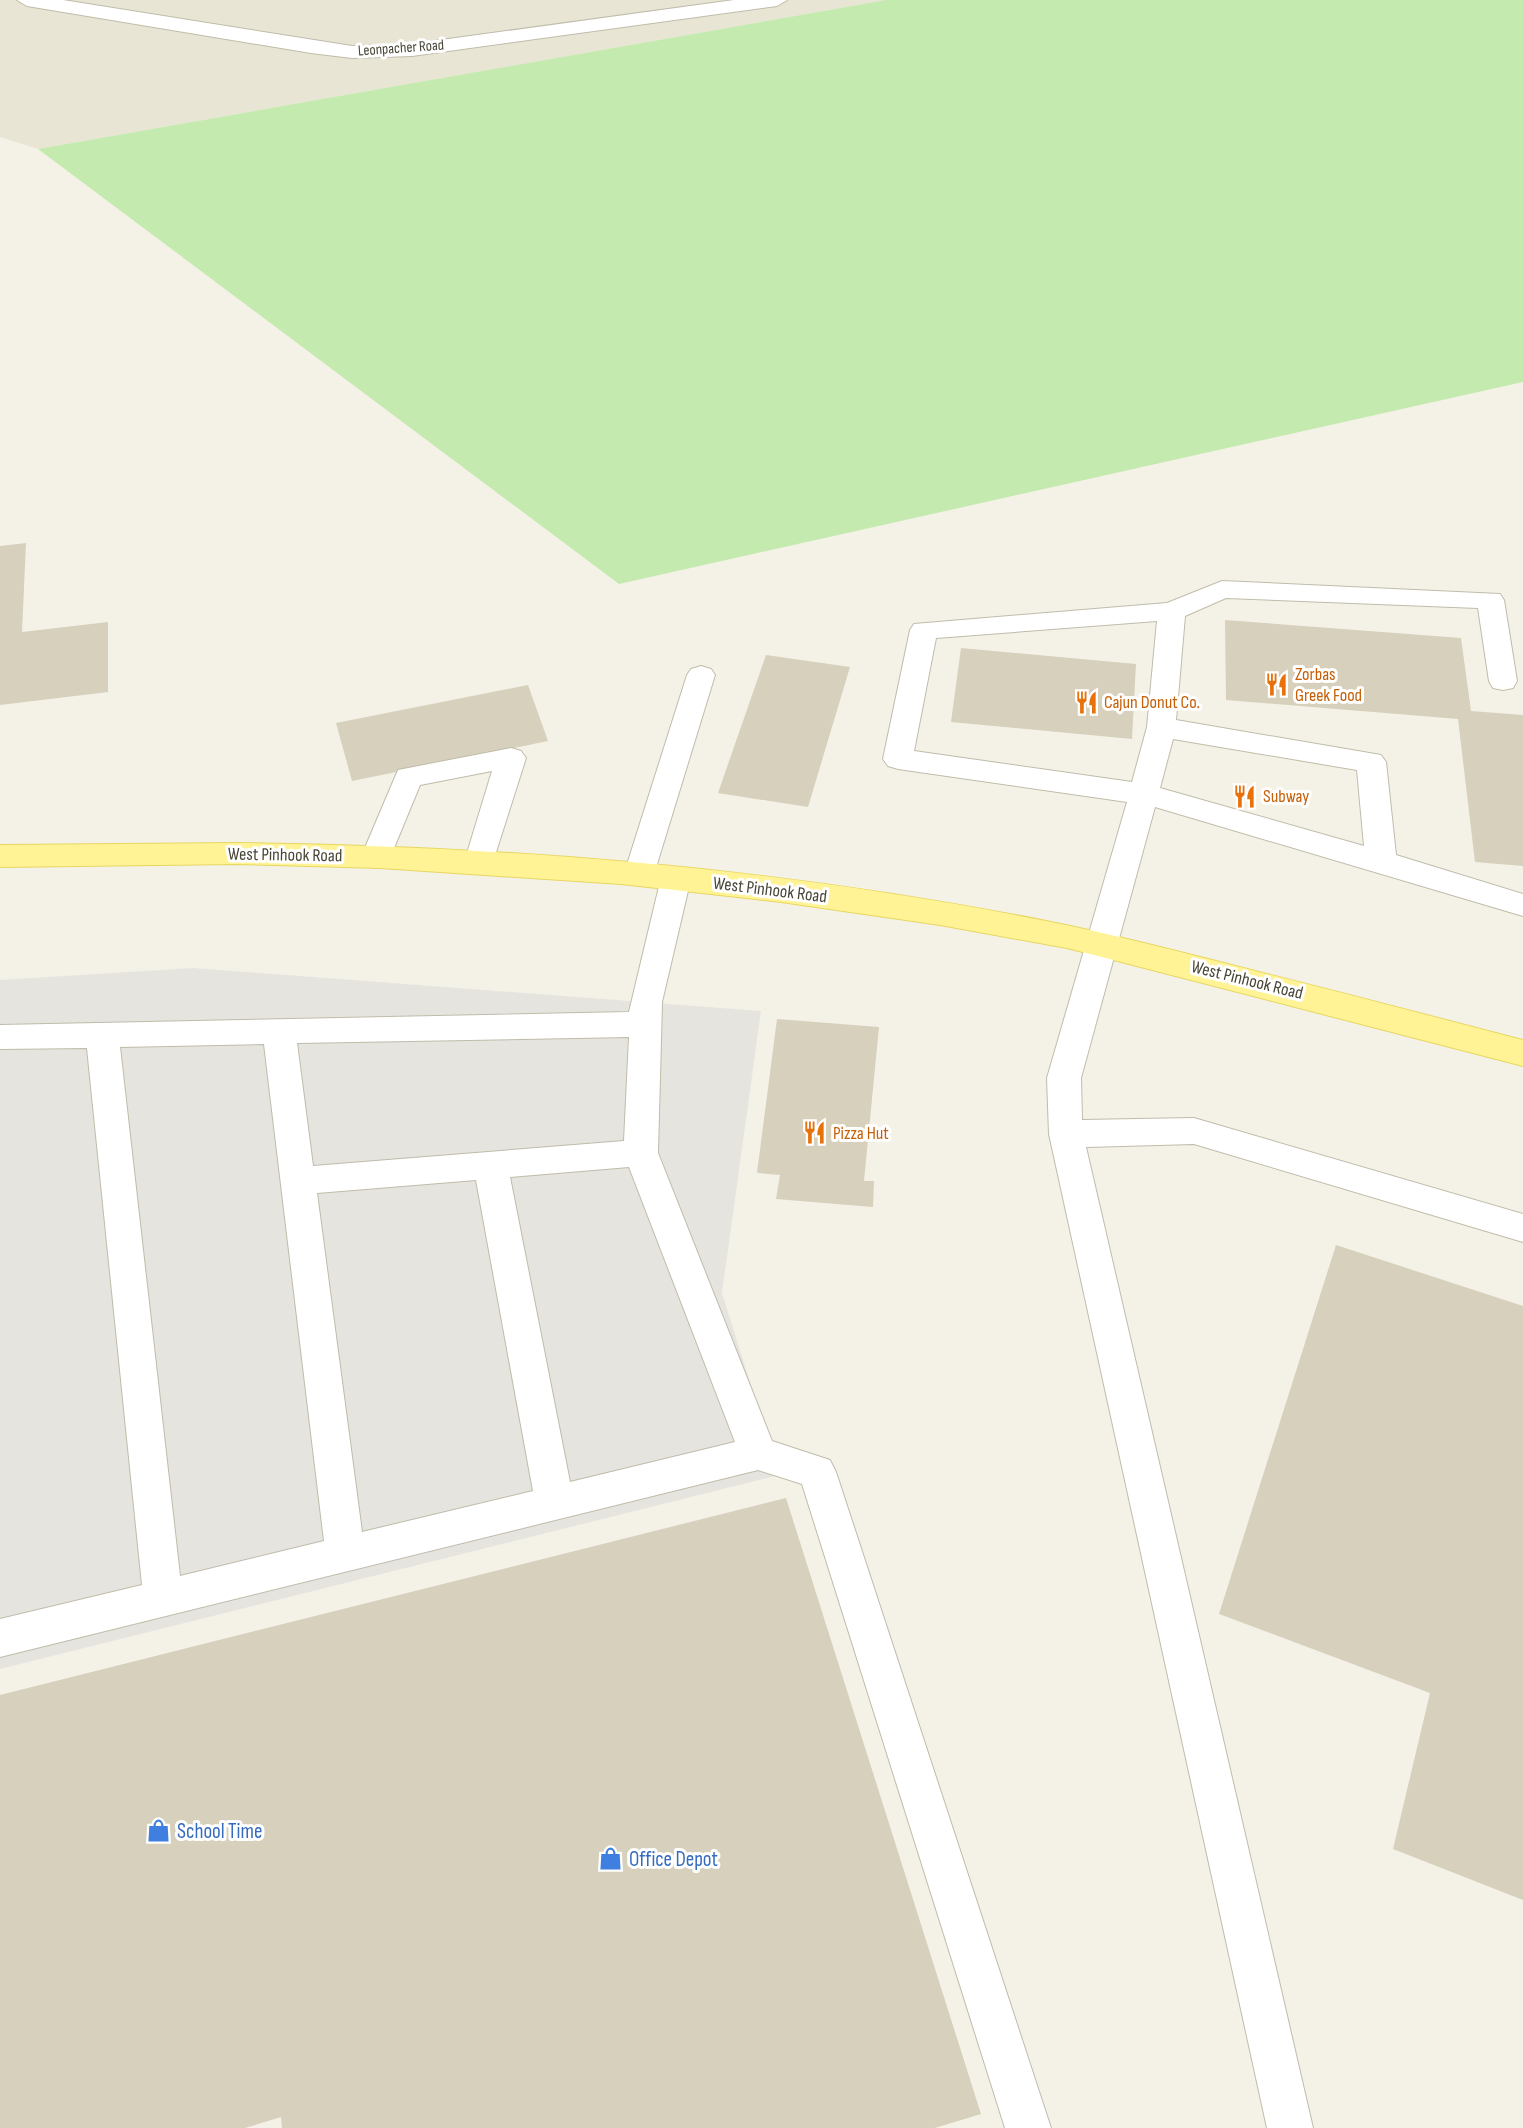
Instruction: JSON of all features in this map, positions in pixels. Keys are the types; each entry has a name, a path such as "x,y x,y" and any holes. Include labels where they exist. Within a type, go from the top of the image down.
{"main road":[{"name":"West Pinhook Road","path":"0,856 160,853 376,857 639,874 851,900 1022,927 1102,944 1523,1053"}],"street":[{"name":"Leonpacher Road","path":"27,0 311,47 381,52 777,0"},
{"path":"1503,681 1490,600 1222,589 1172,611 924,630 897,759 1144,794 1381,861 1523,905"},
{"path":"1172,611 1161,727 1064,1078 1066,1134 1290,2128"},
{"path":"639,874 701,675"},
{"path":"1161,727 1371,762 1381,861"},
{"path":"376,857 408,777 511,758 479,863"},
{"path":"676,878 646,1002 641,1153 758,1453"},
{"path":"0,1037 646,1024"},
{"path":"279,1031 345,1554"},
{"path":"102,1035 163,1599"},
{"path":"1066,1134 1194,1131 1523,1228"},
{"path":"297,1181 641,1153"},
{"path":"490,1165 555,1503"},
{"path":"0,1638 758,1453 817,1472 1029,2128"}],"shaded area":[{"path":"0,0 886,0 38,149 0,137"},
{"path":"193,968 761,1011 722,1293 779,1475 0,1669 0,980"}],"green space":[{"path":"886,0 1523,0 1523,382 619,584 38,149"}],"building":[{"path":"26,543 22,632 108,622 108,692 0,705 0,546"},
{"path":"1225,620 1461,638 1471,711 1523,715 1523,866 1475,862 1458,719 1226,700"},
{"path":"961,648 1136,664 1132,739 951,722"},
{"path":"766,655 850,667 808,807 718,793"},
{"path":"528,685 548,741 352,781 336,723"},
{"name":"Pizza Hut","path":"777,1019 879,1027 864,1181 874,1181 873,1207 776,1199 780,1175 757,1173"},
{"path":"1336,1245 1523,1306 1523,1900 1393,1849 1430,1693 1219,1614"},
{"name":"Office Depot","path":"786,1498 981,2114 935,2128 282,2128 281,2117 245,2128 0,2128 0,1695"}],"place":[{"name":"Zorbas Greek Food","path":"1277,684"},
{"name":"Cajun Donut Co.","path":"1086,702"},
{"name":"Subway","path":"1245,796"},
{"name":"Pizza Hut","path":"815,1133"},
{"name":"School Time","path":"159,1831"},
{"name":"Office Depot","path":"611,1859"}]}
